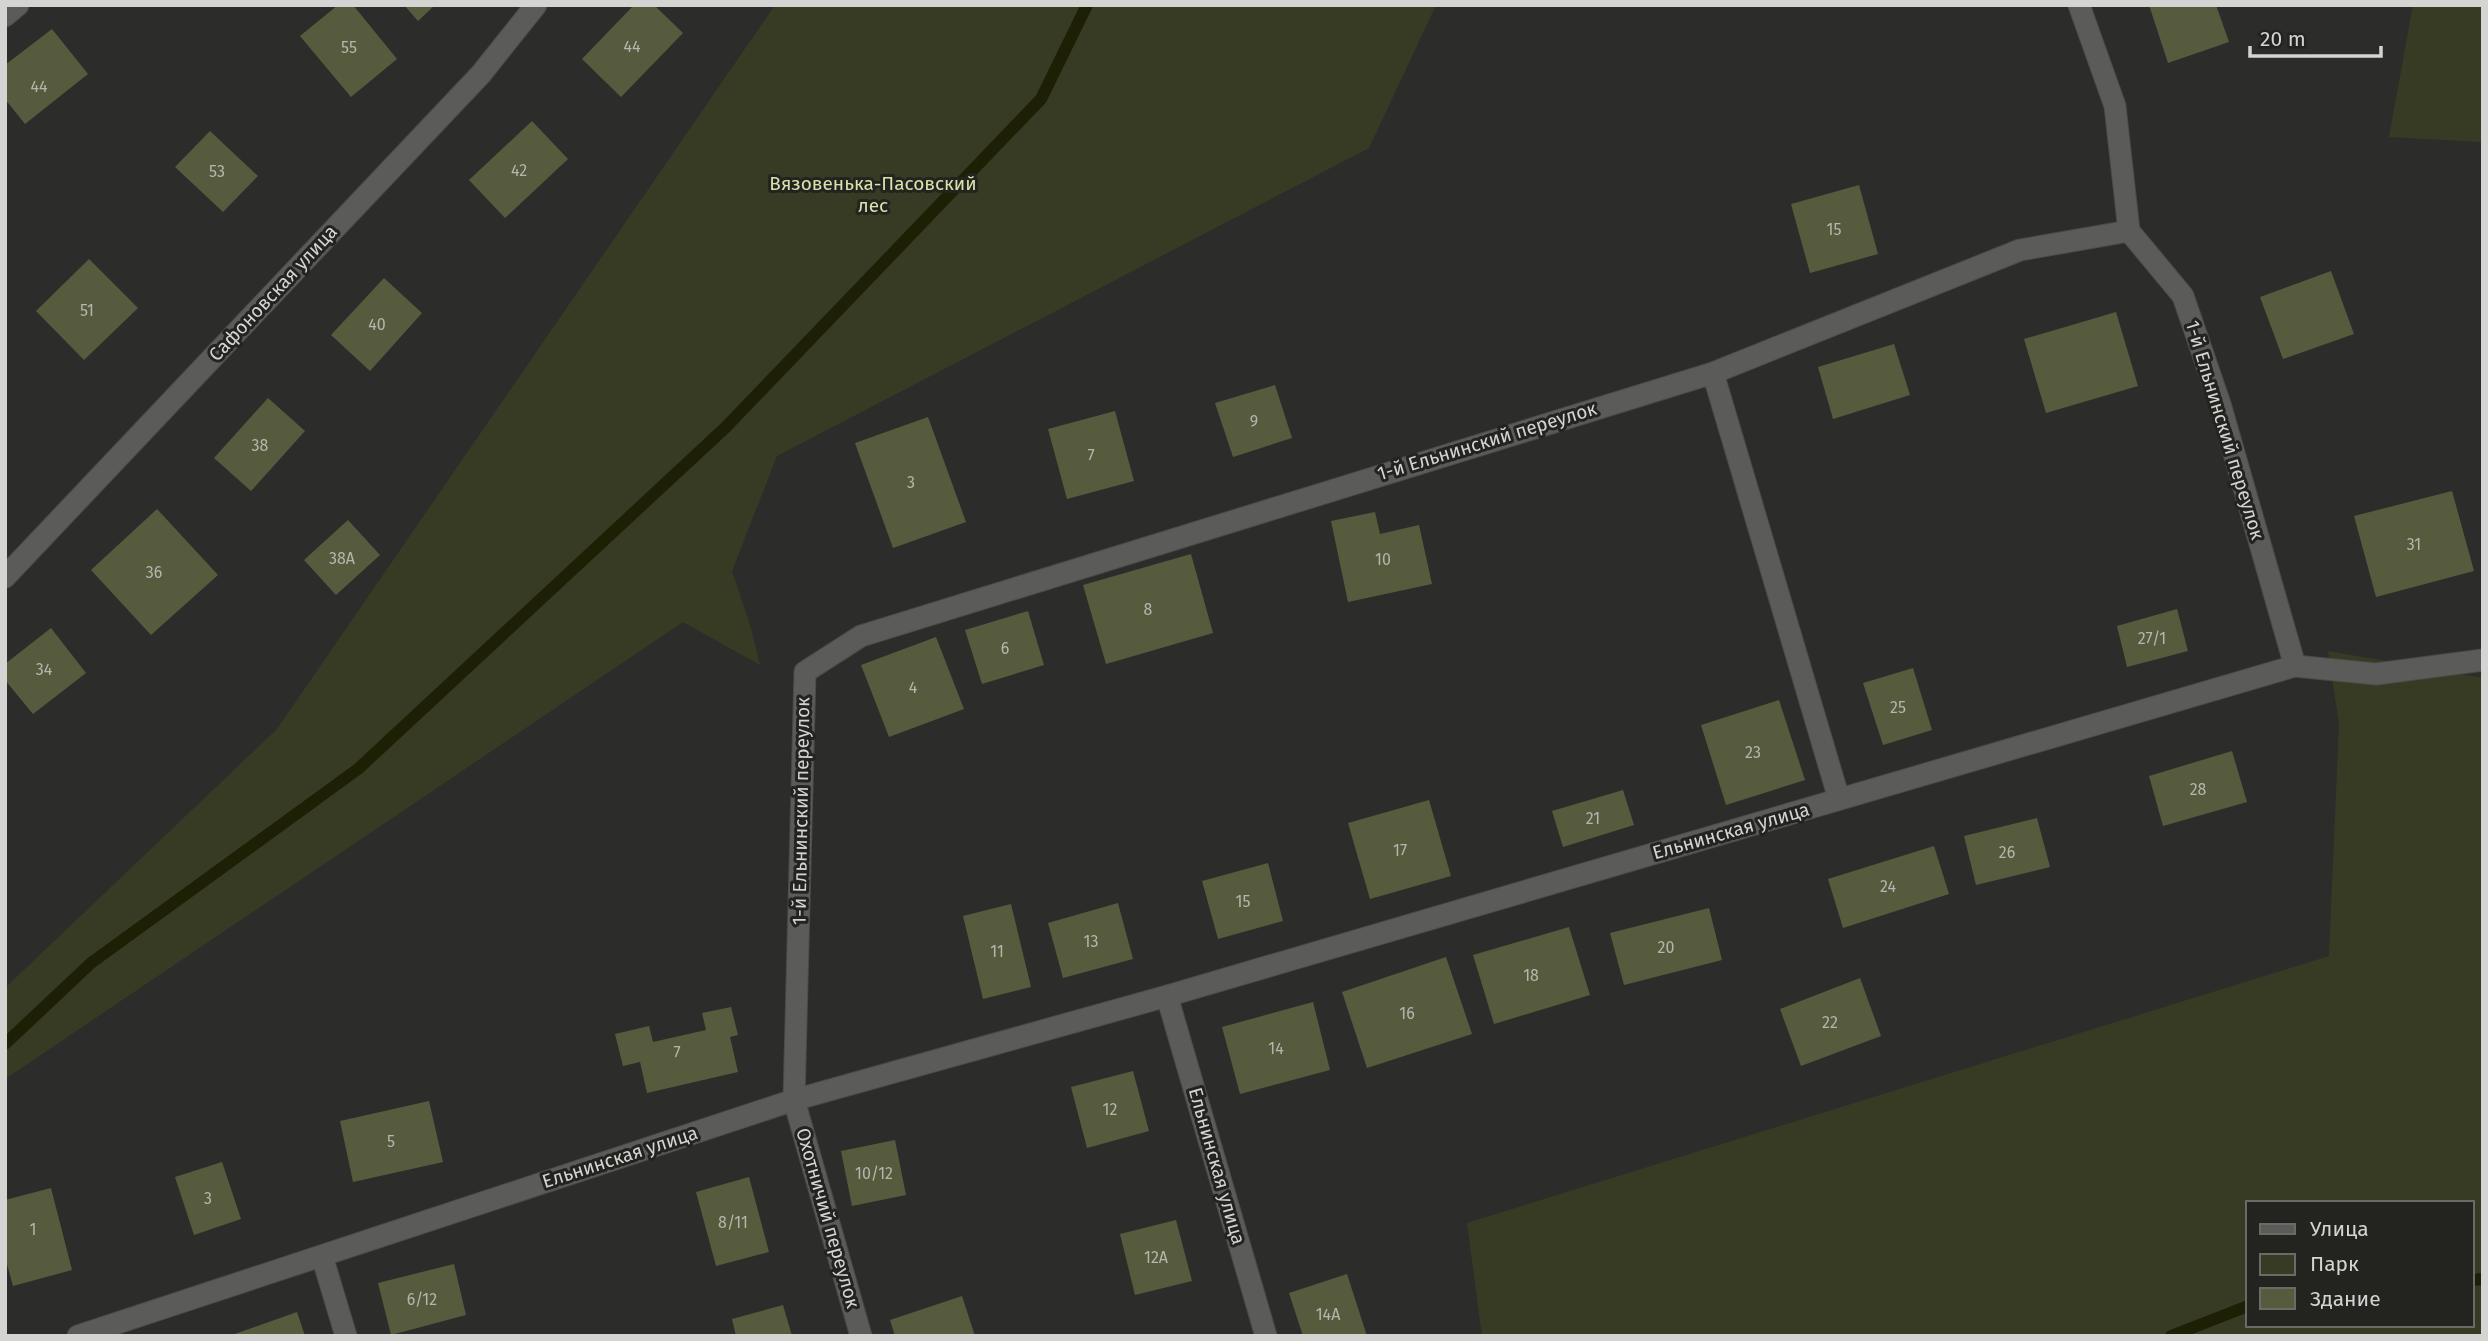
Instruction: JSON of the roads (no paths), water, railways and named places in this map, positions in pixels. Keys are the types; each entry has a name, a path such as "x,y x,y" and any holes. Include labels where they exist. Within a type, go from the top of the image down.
{"street":[{"path":"5,16 18,5"},
{"name":"Сафоновская улица","path":"5,577 481,74 536,5"},
{"path":"2078,5 2115,106 2129,230"},
{"name":"1-й Ельнинский переулок","path":"794,1100 805,672 861,636 1713,373 2020,250 2129,230 2183,296 2220,404 2295,666"},
{"path":"1713,373 1839,799"},
{"path":"2295,666 2376,674 2483,660"},
{"name":"Ельнинская улица","path":"78,1336 794,1100 1167,996 2295,666"},
{"name":"Ельнинская улица","path":"1167,996 1266,1336"},
{"name":"Охотничий переулок","path":"794,1100 861,1336"},
{"path":"322,1256 346,1336"}],"waterway":[{"path":"5,1044 91,963 358,769 726,427 1041,99 1087,5"},
{"path":"2474,1280 2483,1279"},
{"path":"2171,1336 2246,1307"}],"park label":[{"name":"Вязовенька-Пасовский лес","path":"873,194"}]}
